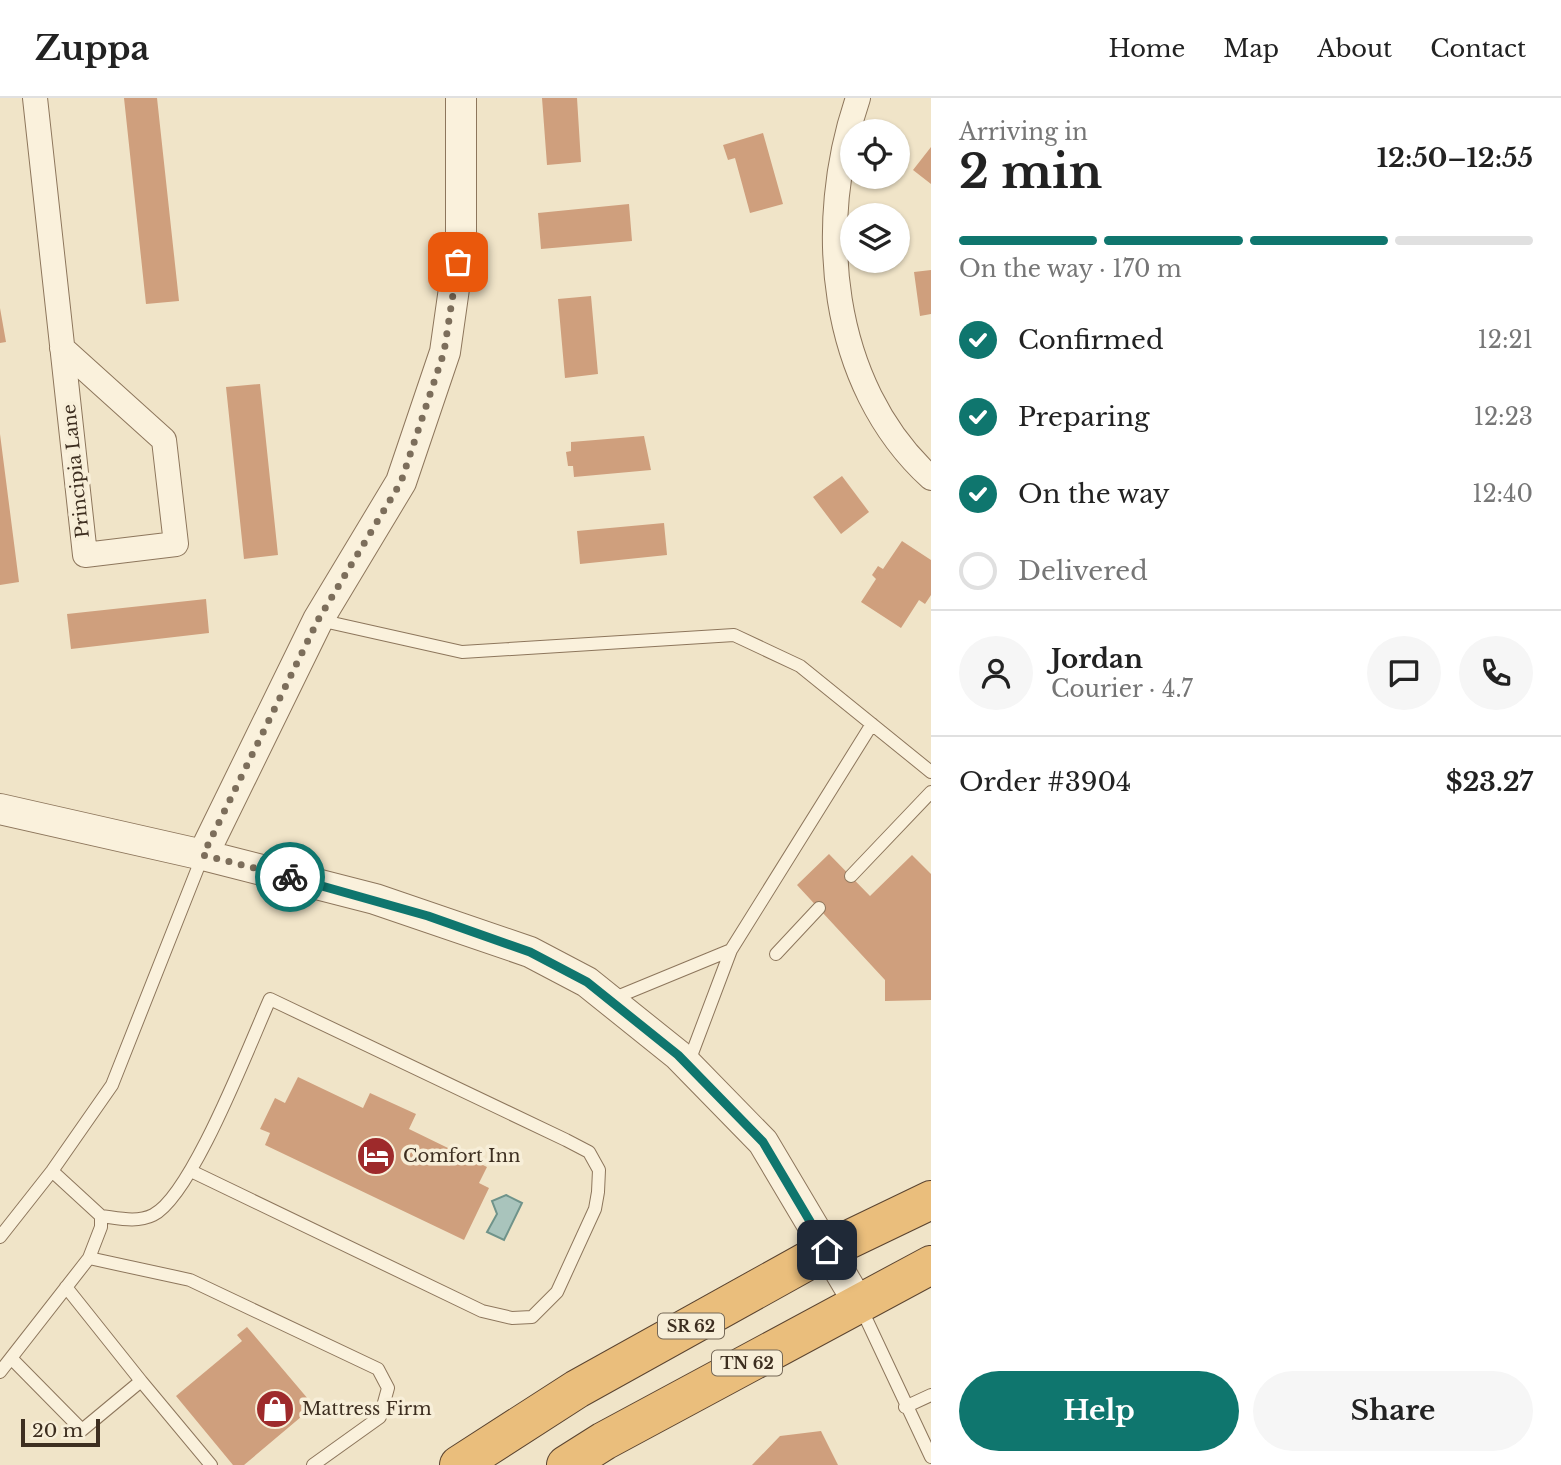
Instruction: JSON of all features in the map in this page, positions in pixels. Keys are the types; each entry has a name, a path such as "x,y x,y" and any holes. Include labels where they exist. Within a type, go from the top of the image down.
{"highway":[{"name":"SR 62","path":"459,1465 576,1389 827,1250 931,1200"},
{"name":"TN 62","path":"566,1465 604,1441 931,1265"}],"street":[{"name":"Principia Lane","path":"35,98 62,348 85,555 176,544 164,440 62,348"},
{"path":"203,855 318,620 401,482 444,352 461,239 461,98"},
{"path":"858,98 848,127 836,194 835,259 842,316 853,355 881,418 914,462 931,478"},
{"path":"0,809 203,855 375,899 530,952 587,982 688,1065 763,1142 858,1302"}],"lane":[{"path":"318,620 462,652 734,635 800,666 931,772"},
{"path":"688,1065 731,950 872,724"},
{"path":"851,876 931,792"},
{"path":"0,1237 52,1171 112,1085 203,855"},
{"path":"776,954 819,908"},
{"path":"609,1000 731,950"},
{"path":"52,1171 101,1216 133,1220 155,1214 170,1200 191,1171 270,999 566,1140 589,1152 599,1170 595,1209 556,1292 532,1317 512,1318 482,1311 191,1171"},
{"path":"0,1372 89,1258 101,1227 101,1216"},
{"path":"89,1258 190,1280 378,1369 388,1388 380,1416 313,1465"},
{"path":"66,1287 211,1465"},
{"path":"858,1302 905,1407 931,1457"},
{"path":"11,1358 82,1430 141,1381"},
{"path":"905,1407 931,1395"}],"water":[{"path":"506,1195 522,1203 504,1240 487,1232 497,1214 492,1201"}],"building":[{"path":"124,98 157,98 179,301 146,304"},
{"path":"542,98 577,98 581,162 547,165"},
{"path":"763,133 783,204 750,213 735,158 728,160 723,145"},
{"path":"931,147 931,184 913,170"},
{"path":"629,204 632,241 541,249 538,213"},
{"path":"931,270 931,314 920,316 914,272"},
{"path":"591,296 598,374 565,378 558,299"},
{"path":"0,308 6,342 0,343"},
{"path":"260,384 278,555 244,559 226,387"},
{"path":"0,434 19,582 0,585"},
{"path":"644,436 651,470 574,477 573,466 568,466 566,452 571,451 571,442"},
{"path":"842,476 869,512 841,534 813,497"},
{"path":"664,523 667,555 580,564 577,531"},
{"path":"902,541 931,560 931,595 925,604 919,600 901,628 861,602 876,579 872,575 878,566 883,569"},
{"path":"206,599 209,633 71,649 67,614"},
{"path":"829,854 870,896 912,855 931,874 931,1000 885,1001 885,980 797,885"},
{"name":"Comfort Inn","path":"298,1077 363,1108 370,1093 416,1114 409,1129 487,1167 479,1183 489,1188 464,1240 265,1145 270,1133 260,1129 275,1098 285,1103"},
{"path":"247,1327 314,1406 244,1465 233,1465 176,1396 242,1341 237,1335"},
{"path":"821,1431 838,1465 752,1465 780,1436"}],"way so far":[{"path":"290,877 203,855 318,620 401,482 444,352 458,262"}],"place":[{"name":"Comfort Inn","path":"376,1156"},
{"name":"Mattress Firm","path":"275,1409"}],"route":[{"path":"290,877 375,899 530,952 587,982 678,1055 763,1142 827,1250"}]}
